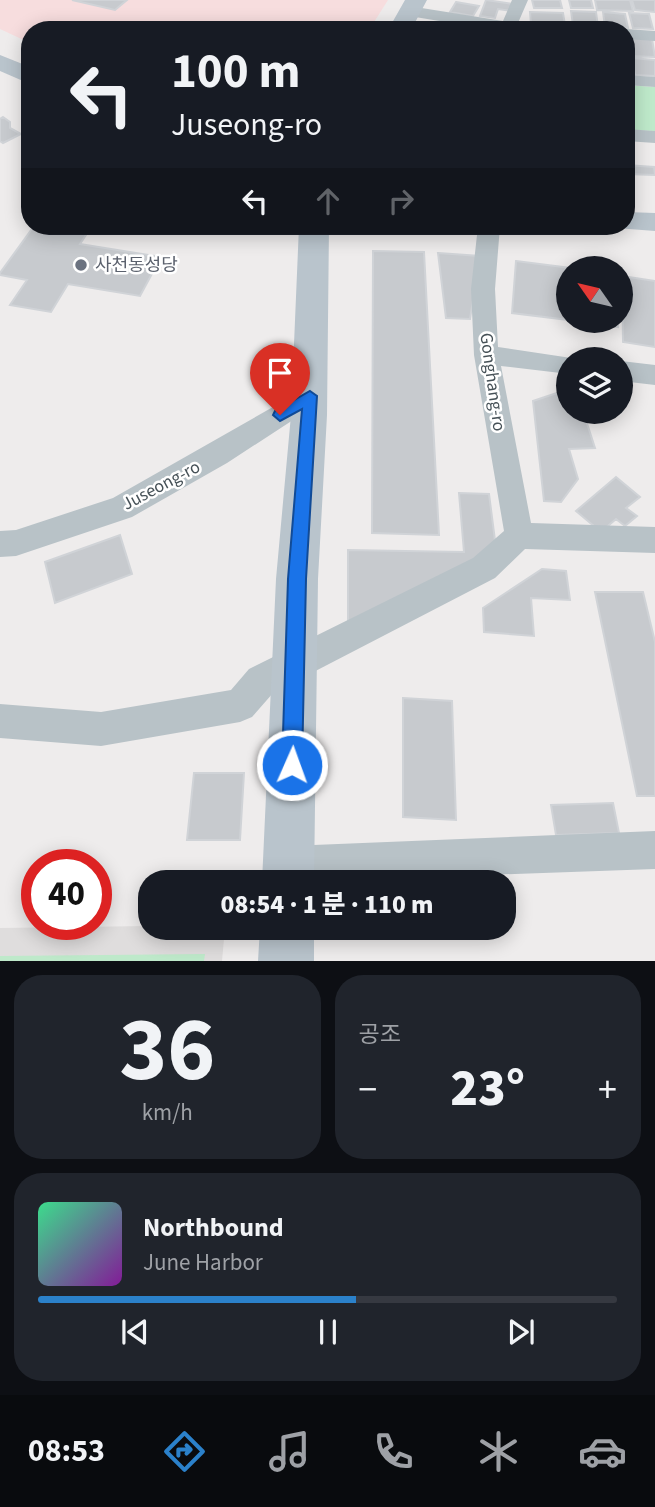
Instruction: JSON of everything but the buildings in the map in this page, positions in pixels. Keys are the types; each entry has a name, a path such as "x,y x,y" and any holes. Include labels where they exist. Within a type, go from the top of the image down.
{"street":[{"path":"511,21 520,0"},
{"path":"408,14 458,21"},
{"path":"635,35 655,36"},
{"path":"0,62 21,72"},
{"path":"635,81 655,82"},
{"path":"635,136 655,137"},
{"path":"635,222 655,222"},
{"path":"288,870 297,579 310,396 314,235"},
{"name":"Gonghang-ro","path":"488,235 483,289 486,355 519,536"},
{"path":"486,355 556,363"},
{"path":"633,372 655,375"},
{"name":"Juseong-ro","path":"0,544 16,543 122,508 218,454 310,396"},
{"path":"3,724 101,729 240,705 261,681 484,568 519,536 655,540"},
{"path":"336,870 655,850"},
{"path":"286,961 287,940"}],"shaded area":[{"path":"0,0 388,0 375,21 21,21 21,39 0,29"},
{"path":"138,926 138,940 224,940 222,961 0,961 0,928 21,928 21,940 112,940 112,927"}],"green space":[{"path":"635,86 655,87 655,131 635,130"},
{"path":"205,954 204,961 0,961 0,956"}],"place":[{"name":"사천동성당","path":"81,265"}],"route":[{"path":"280,415 310,396 297,579 292,765"}]}
